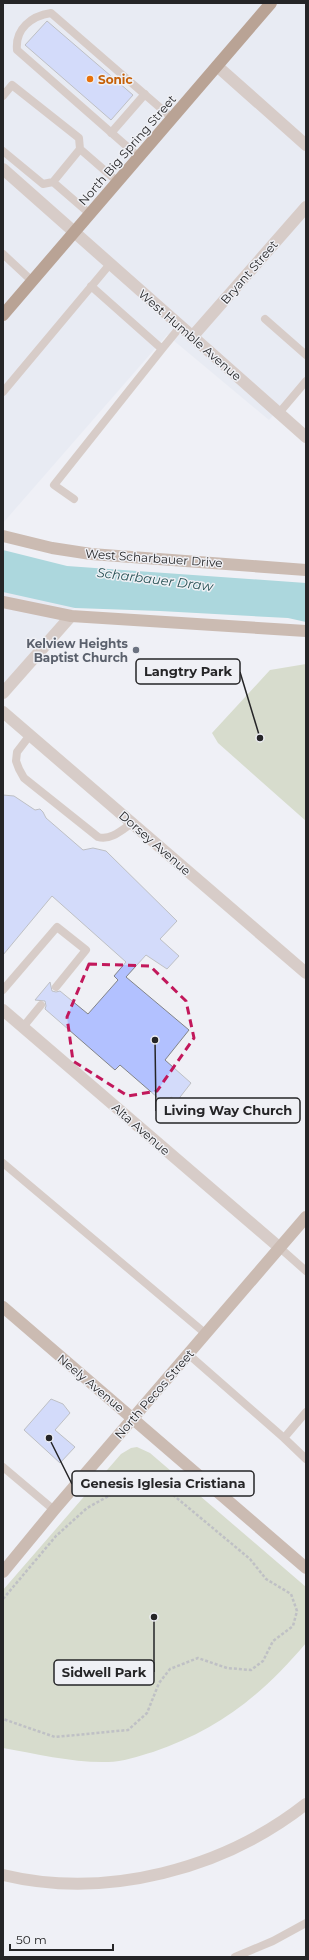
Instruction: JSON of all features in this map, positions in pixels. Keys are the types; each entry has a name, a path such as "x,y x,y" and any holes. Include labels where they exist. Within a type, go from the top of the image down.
{"highway":[{"name":"North Big Spring Street","path":"3,315 271,3"}],"street":[{"path":"217,66 306,145"},
{"name":"West Humble Avenue","path":"3,169 278,413 306,436"},
{"name":"Bryant Street","path":"192,337 306,207"},
{"name":"West Scharbauer Drive","path":"3,536 52,548 82,553 306,570"},
{"path":"3,602 71,616 306,631"},
{"path":"3,693 71,616"},
{"name":"Dorsey Avenue","path":"3,712 306,973"},
{"name":"Alta Avenue","path":"3,1010 280,1248"},
{"name":"North Pecos Street","path":"3,1572 54,1510 306,1217"},
{"name":"Neely Avenue","path":"3,1308 306,1568"},
{"path":"3,1875 45,1882 77,1884 113,1881 172,1871 219,1856 251,1841 275,1827 306,1804"}],"lane":[{"path":"139,157 17,50 17,37 22,29 30,20 37,16 51,13 172,118"},
{"path":"3,96 12,85 79,138 80,149 118,182"},
{"path":"111,133 145,94"},
{"path":"3,151 43,184 53,182 80,149"},
{"path":"53,182 90,214"},
{"path":"3,254 32,281"},
{"path":"3,392 110,264"},
{"path":"91,286 162,349"},
{"path":"265,319 306,355"},
{"path":"74,499 54,485 180,326"},
{"path":"278,413 306,381"},
{"path":"30,735 17,752 16,761 19,769 29,783 98,837 103,839 111,836 132,823"},
{"path":"3,990 57,927 86,950 56,987"},
{"path":"23,1027 41,1005"},
{"path":"3,1163 206,1334"},
{"path":"280,1248 306,1271"},
{"path":"188,1354 306,1459"},
{"path":"284,1438 306,1412"},
{"path":"3,1466 54,1510"},
{"path":"235,1957 306,1923"}],"path":[{"path":"3,1599 56,1536 86,1508 114,1493 157,1490 172,1494 250,1559 266,1579 291,1594 297,1611 293,1626 273,1641 262,1660 251,1670 227,1668 198,1658 170,1669 159,1683 148,1713 128,1730 55,1737 3,1719"}],"highlighted area":[{"path":"89,964 150,966 186,1001 194,1038 157,1091 128,1096 73,1061 67,1017"}],"shaded area":[{"path":"3,3 306,3 306,377 269,420 167,335 3,523"},
{"path":"3,568 92,587 3,692"}],"green space":[{"path":"306,664 306,821 218,743 212,733 270,670"},
{"path":"137,1447 150,1453 306,1587 306,1643 273,1679 237,1709 198,1733 153,1752 119,1761 95,1762 56,1758 3,1748 3,1590 121,1454 131,1448"}],"water":[{"name":"Scharbauer Draw","path":"3,550 67,566 306,583 306,622 288,618 75,608 3,592"}],"building":[{"name":"Sonic","path":"47,21 133,95 111,120 25,45"},
{"path":"3,795 14,796 35,810 40,809 46,818 83,850 93,848 106,851 177,921 160,939 179,956 167,969 146,955 126,977 189,1030 165,1060 191,1083 177,1101 171,1097 165,1104 120,1065 115,1070 45,1009 45,1001 35,1000 50,982 52,991 60,991 88,1014 118,980 114,976 126,962 52,896 3,955"},
{"path":"51,1399 63,1404 70,1413 55,1430 75,1447 60,1463 24,1430"}],"place":[{"name":"Sonic","path":"90,79"},
{"name":"Kelview Heights Baptist Church","path":"136,650"},
{"name":"Langtry Park","path":"260,738"},
{"name":"Living Way Church","path":"155,1040"},
{"name":"Genesis Iglesia Cristiana","path":"49,1438"},
{"name":"Sidwell Park","path":"154,1617"}]}
